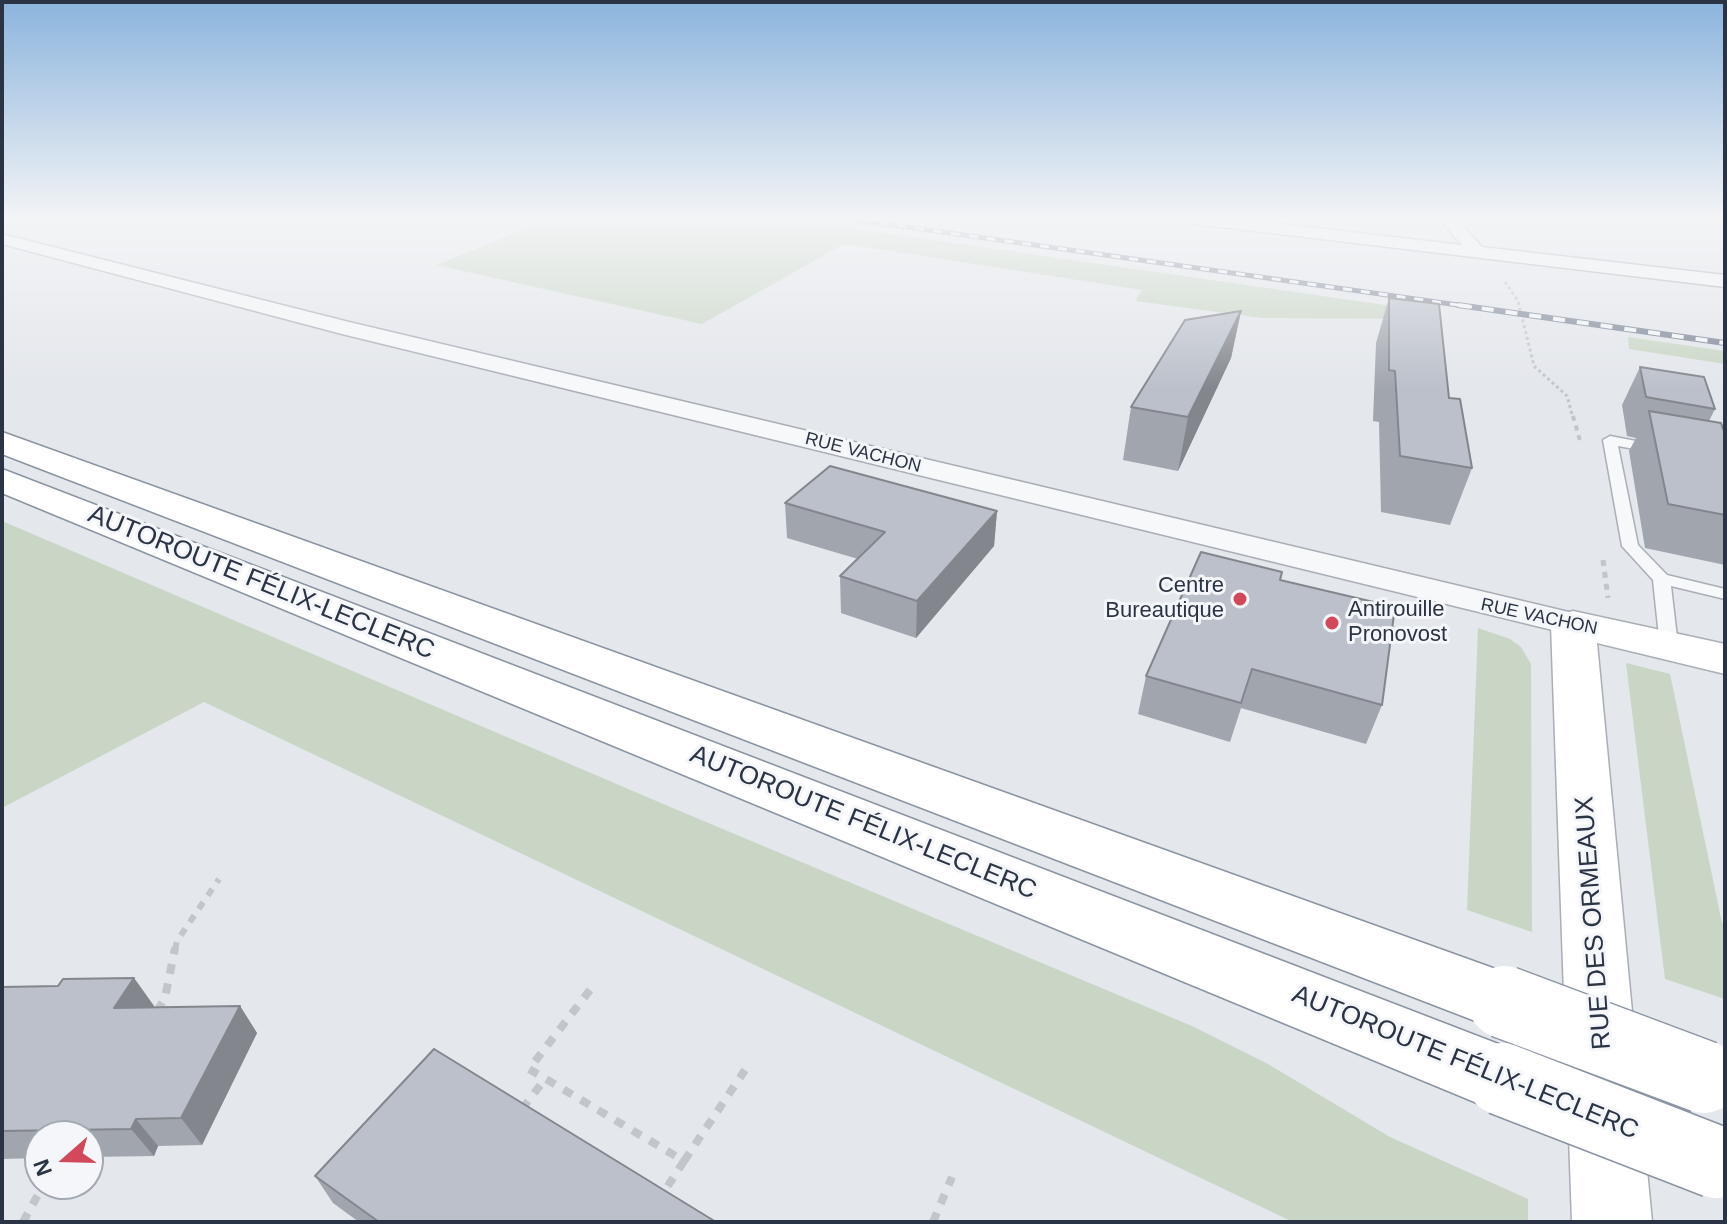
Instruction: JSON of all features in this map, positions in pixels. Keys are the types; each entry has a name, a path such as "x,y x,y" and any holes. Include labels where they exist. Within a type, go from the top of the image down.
{"main road":[{"name":"AUTOROUTE FÉLIX-LECLERC","path":"2,442 1715,1081"},
{"name":"AUTOROUTE FÉLIX-LECLERC","path":"2,480 1720,1164"},
{"name":"RUE VACHON","path":"1591,614 1669,646 1725,659"},
{"name":"RUE DES ORMEAUX","path":"1591,614 1612,1222"}],"street":[{"name":"RUE VACHON","path":"142,275 342,327 1591,614"},
{"path":"1672,275 1725,281"}],"lane":[{"path":"1667,451 1610,440 1630,546 1661,579 1725,594"},
{"path":"1661,579 1669,646"}],"path":[{"path":"1500,275 1518,301 1534,366 1570,402 1582,447"},
{"path":"1591,614 1602,554"},
{"path":"150,1023 165,998 177,941 219,879"},
{"path":"590,990 529,1069 684,1161"},
{"path":"655,1206 745,1070"},
{"path":"514,1119 545,1078"},
{"path":"933,1222 952,1177"},
{"path":"23,1222 35,1200"}],"green space":[{"path":"482,275 789,275 702,324"},
{"path":"1046,275 1177,275 1427,311 1424,319 1262,318 1135,301 1142,290"},
{"path":"1628,337 1725,351 1725,364 1629,349"},
{"path":"2,521 1192,1026 1268,1064 1390,1137 1528,1199 1528,1222 1293,1222 204,702 2,808"},
{"path":"1478,628 1510,639 1521,647 1531,664 1532,932 1467,910"},
{"path":"1626,663 1670,674 1722,923 1725,925 1725,999 1665,979"}],"building":[{"path":"1389,298 1439,304 1449,398 1460,399 1472,468 1400,456 1395,371 1389,370"},
{"path":"1241,311 1188,417 1131,407 1185,320"},
{"path":"1640,367 1704,377 1715,409 1646,397"},
{"path":"1649,411 1721,423 1725,434 1725,515 1668,504"},
{"path":"830,466 997,511 917,601 840,576 885,532 785,503"},
{"path":"1201,552 1282,572 1280,580 1395,607 1382,705 1252,669 1241,703 1146,676"},
{"path":"134,978 114,1008 240,1006 181,1118 136,1119 131,1129 104,1129 104,1120 24,1120 24,1131 2,1131 2,987 58,986 63,979"},
{"path":"434,1049 716,1222 379,1222 315,1176"}],"railway":[{"path":"1247,275 1472,307"},
{"path":"1458,305 1725,343"}],"place":[{"name":"Centre Bureautique","path":"1240,599"},
{"name":"Antirouille Pronovost","path":"1332,623"}]}
